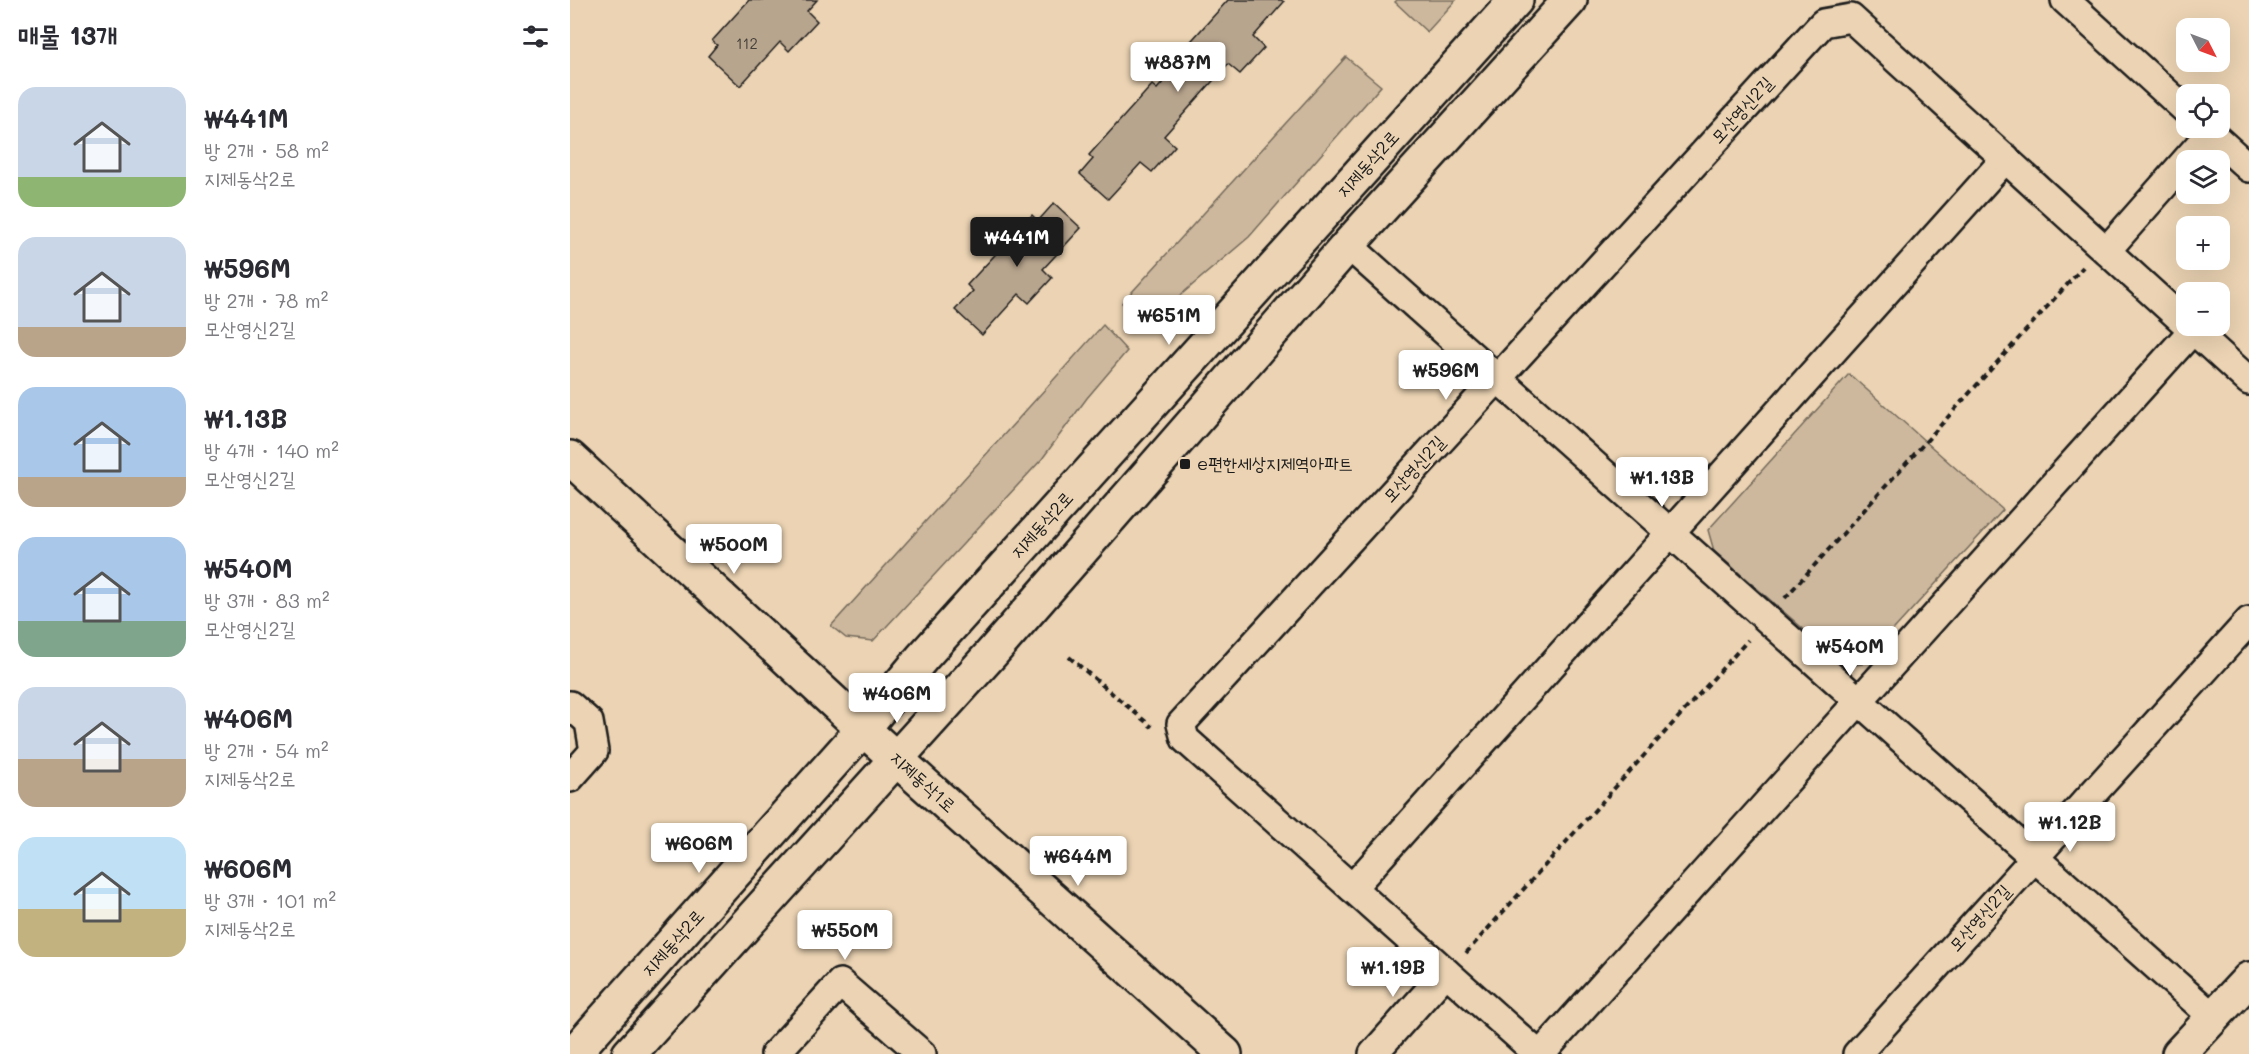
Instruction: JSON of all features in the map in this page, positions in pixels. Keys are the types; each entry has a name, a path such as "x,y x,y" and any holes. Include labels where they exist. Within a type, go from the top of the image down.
{"street":[{"name":"지제동삭2로","path":"573,1054 864,729 922,658 1516,0"},
{"path":"629,1054 992,654 1348,245 1570,0"},
{"path":"2065,0 2176,101"},
{"name":"모산영신2길","path":"1183,732 1181,724 1823,22 1851,18 2107,250 2176,316"},
{"path":"2107,250 2200,138"},
{"path":"2216,138 2249,168"},
{"path":"1352,888 2006,158"},
{"path":"1348,245 2213,1017"},
{"path":"1183,732 1185,739 1539,1054 2187,336"},
{"name":"모산영신2길","path":"2198,336 2249,381"},
{"name":"지제동삭1로","path":"570,458 864,729 1225,1054"},
{"name":"모산영신2길","path":"1857,1054 2249,621"},
{"path":"570,705 590,722 594,751 570,778"},
{"path":"1373,1054 1446,972"},
{"path":"2179,1054 2249,979"},
{"path":"775,1054 840,983 922,1054"}],"path":[{"path":"1069,657 1161,735 1183,732"}],"shaded area":[{"path":"1397,0 1456,0 1427,32 1395,2"},
{"path":"1346,57 1381,86 1249,237 1176,299 1153,327 1122,303"},
{"path":"1103,325 1127,351 1087,398 1042,459 873,641 846,638 831,626"},
{"path":"1849,374 2003,510 1862,664 1846,666 1714,551 1708,530"}],"building":[{"path":"749,0 817,0 807,11 817,21 789,51 780,42 740,86 708,56 717,45 712,41"},
{"path":"1228,0 1281,0 1284,2 1253,37 1264,48 1240,74 1228,64 1164,136 1175,146 1152,172 1141,163 1108,199 1080,174 1093,159 1089,155 1152,85 1157,89 1180,63 1175,59"},
{"path":"1054,203 1081,228 1043,269 1052,278 1029,303 1019,294 982,335 955,310 973,291 967,285 1032,215 1038,221"}],"place":[{"name":"e편한세상지제역아파트","path":"1185,464"}]}
